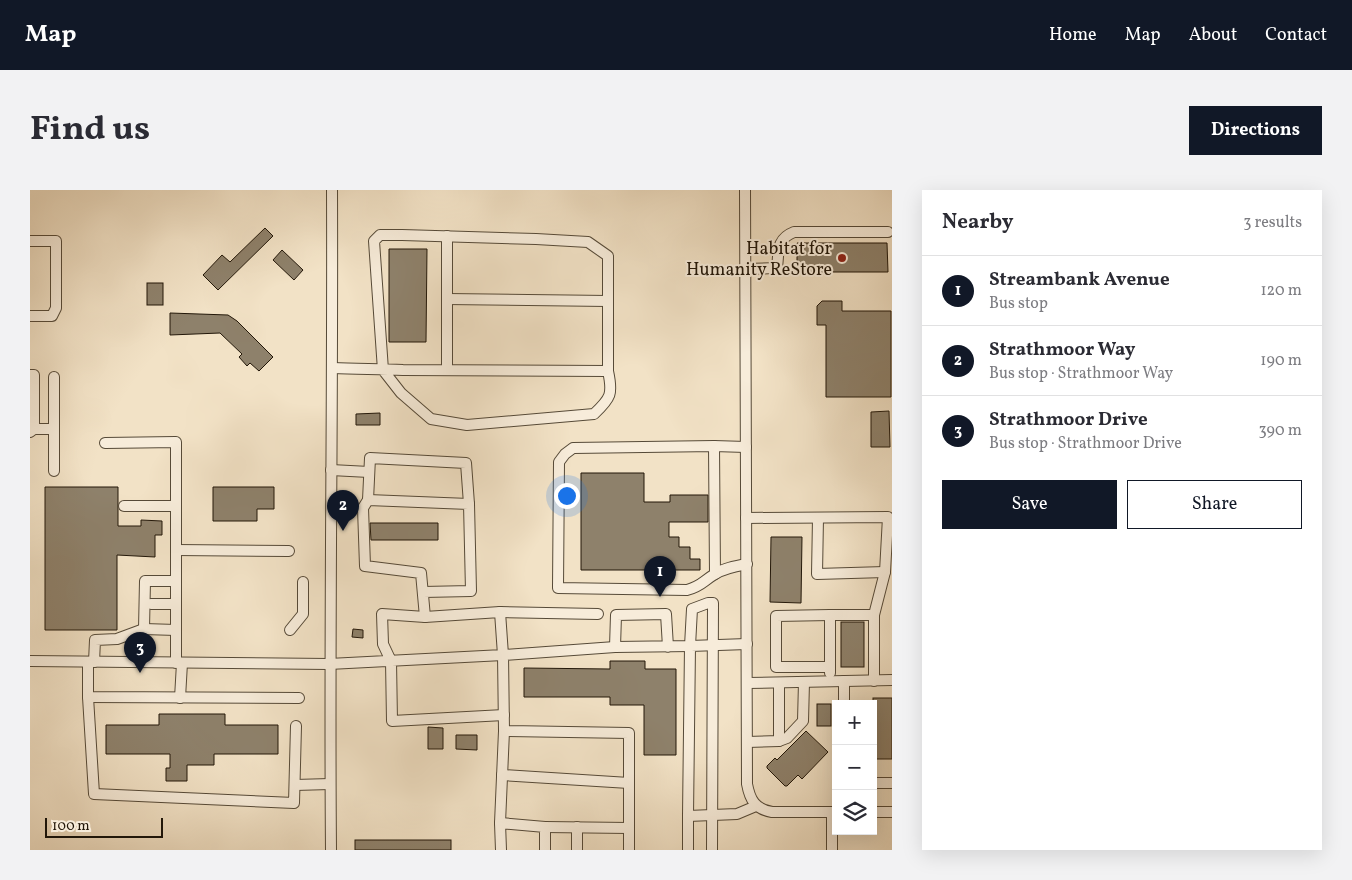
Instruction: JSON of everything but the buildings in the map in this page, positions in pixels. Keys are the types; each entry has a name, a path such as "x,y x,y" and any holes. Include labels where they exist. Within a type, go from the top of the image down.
{"street":[{"path":"330,850 329,664 332,190"},
{"path":"744,190 747,784 750,796 756,806 764,811 832,812"},
{"path":"745,269 777,268 780,244 785,235 794,232 888,232"},
{"path":"380,235 588,242 608,256 608,300 608,371 611,388 607,402 594,414 467,424 431,420 401,393 382,370 374,242 380,235"},
{"path":"447,236 447,370"},
{"path":"30,241 56,242 56,308 52,316 30,316"},
{"path":"447,299 608,300"},
{"path":"332,368 608,371"},
{"path":"30,375 34,375 32,430 54,429"},
{"path":"54,377 54,471"},
{"path":"105,443 176,442 176,630 180,698"},
{"path":"714,446 715,574"},
{"path":"746,446 573,448 565,454 559,462 558,588 687,590 698,587 715,574 746,564"},
{"path":"423,592 471,591 466,463 370,458 368,500 363,508 365,566 421,573 425,617"},
{"path":"331,470 370,472"},
{"path":"368,500 469,504"},
{"path":"124,506 176,506"},
{"path":"746,518 888,517 885,572 874,615 874,681"},
{"path":"818,518 817,574 885,572"},
{"path":"176,550 289,551"},
{"path":"144,630 144,581 176,581"},
{"path":"290,630 303,614 303,582"},
{"path":"688,850 692,609 713,603 712,850"},
{"path":"151,604 176,604"},
{"path":"500,612 504,655 501,850"},
{"path":"504,716 392,721 392,661 382,644 382,614 425,617 500,612 598,614"},
{"path":"615,648 616,615 666,614 668,646"},
{"path":"830,615 830,681"},
{"path":"830,667 776,667 776,616 874,615"},
{"path":"176,630 144,630 117,639 95,640 88,697 94,794 294,803 296,726"},
{"path":"30,661 329,664 615,648 747,644"},
{"path":"747,683 892,680"},
{"path":"844,681 844,700"},
{"path":"779,682 779,741"},
{"path":"747,742 779,741 787,738 803,721 804,682"},
{"path":"88,697 299,698"},
{"path":"504,731 629,733 629,850"},
{"path":"502,775 629,783"},
{"path":"877,783 892,783"},
{"path":"295,785 330,784"},
{"path":"688,816 737,814 756,806"},
{"path":"877,812 892,812"},
{"path":"500,823 545,827 629,828"},
{"path":"545,827 545,850"},
{"path":"577,827 577,850"},
{"path":"832,850 833,835"}],"place":[{"name":"Habitat for Humanity ReStore","path":"842,258"},
{"name":"Strathmoor Way","path":"343,531"},
{"name":"Streambank Avenue","path":"660,597"},
{"name":"Strathmoor Drive","path":"140,673"}]}
